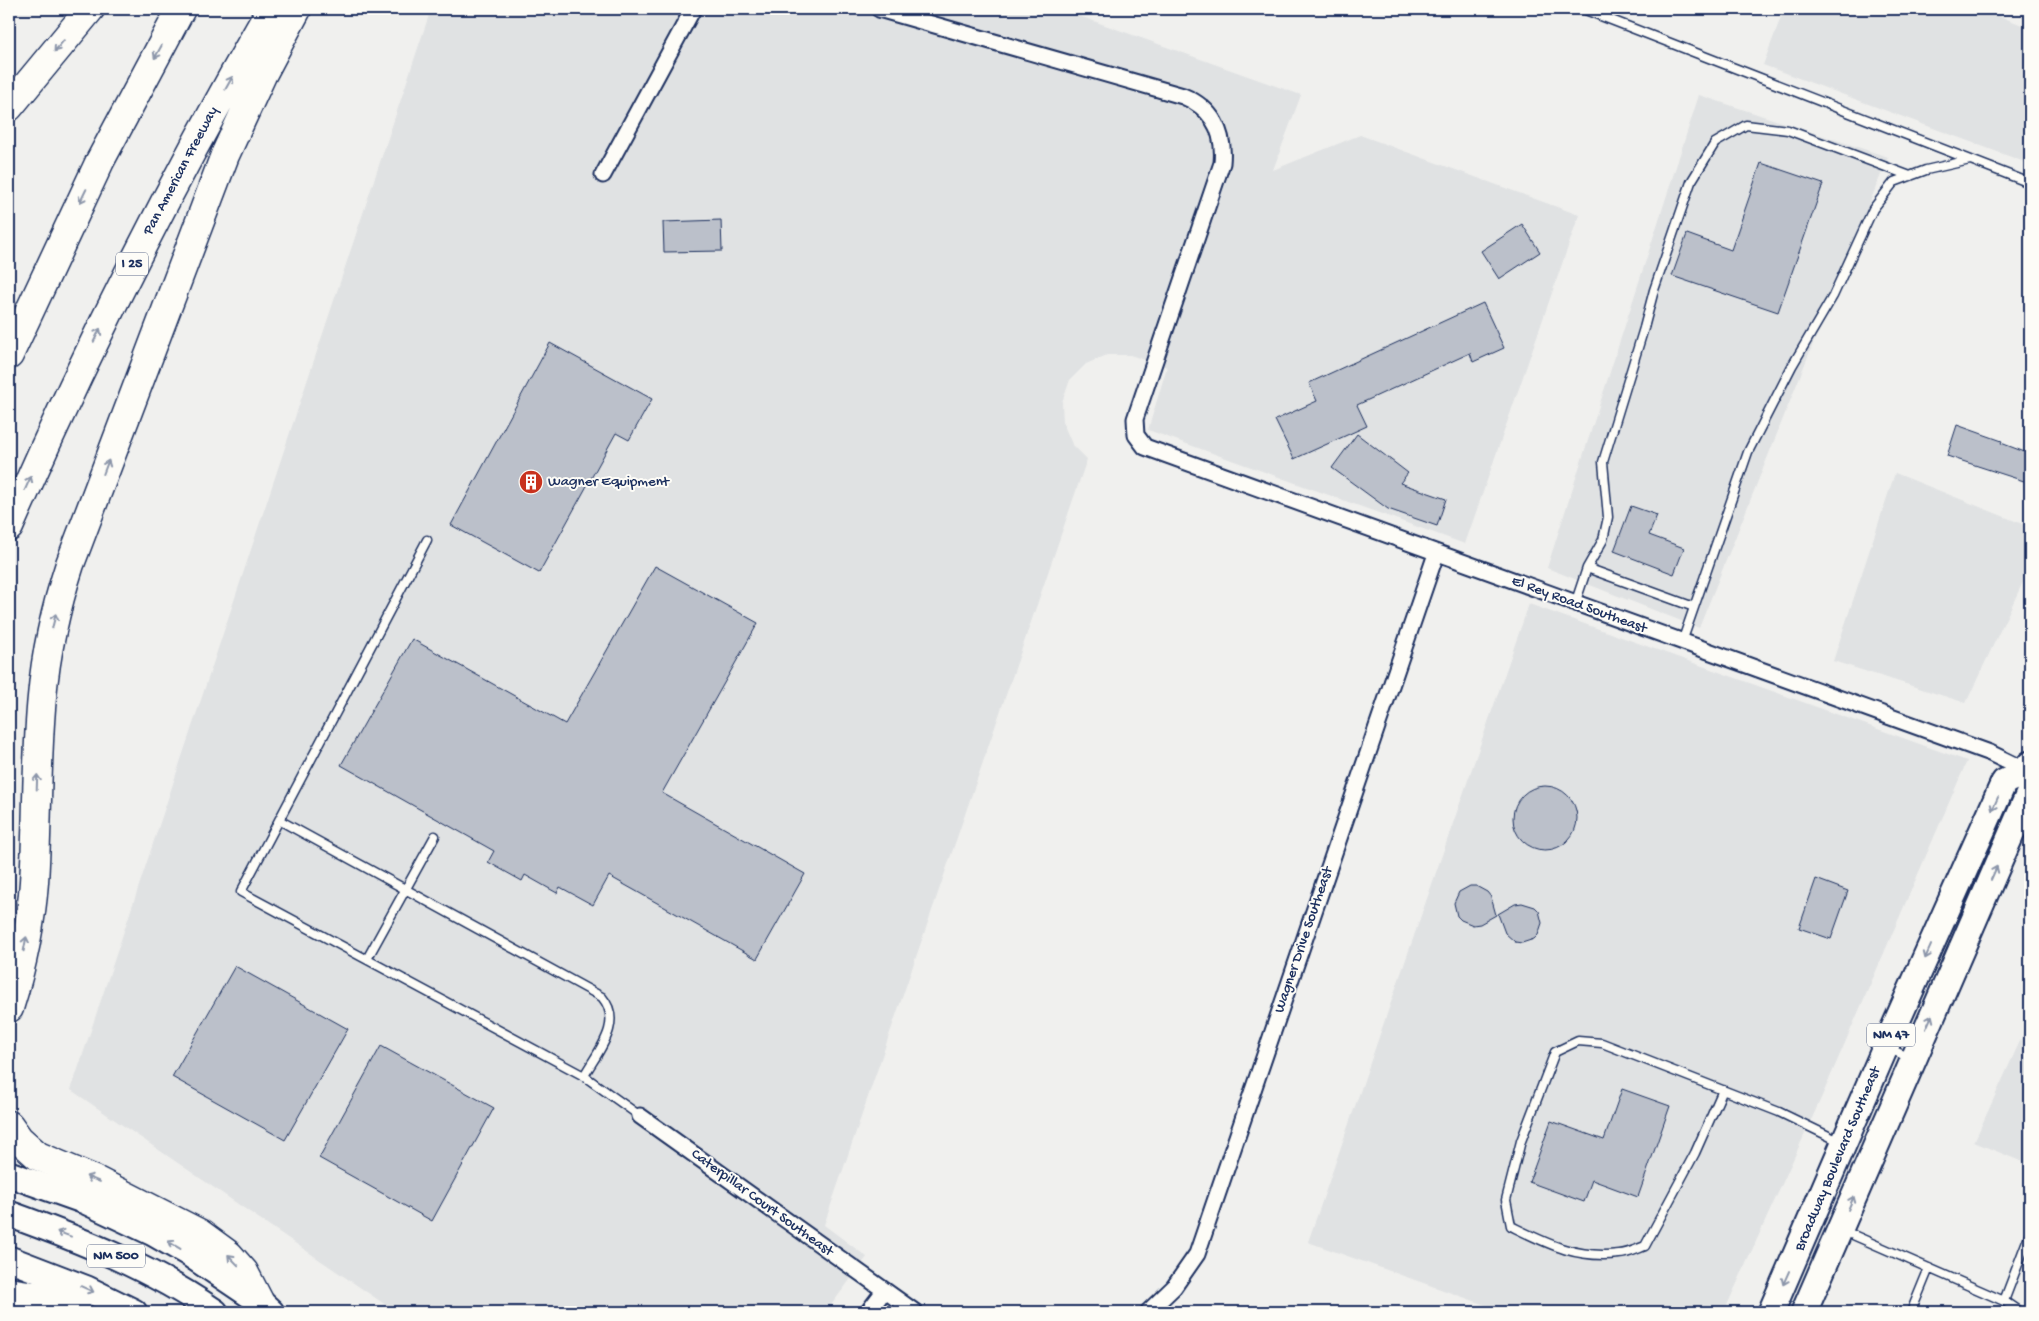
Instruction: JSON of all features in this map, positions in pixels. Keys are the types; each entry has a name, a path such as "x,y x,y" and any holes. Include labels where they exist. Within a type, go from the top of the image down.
{"highway":[{"path":"9,107 90,9"},
{"path":"9,355 100,161 181,9"},
{"name":"Pan American Freeway","path":"9,527 80,369 128,273 177,177 271,9"},
{"path":"9,1008 22,960 32,907 42,696 52,630 60,597 70,564 225,155 262,75 297,9"},
{"path":"9,1125 19,1138 38,1156 95,1180 199,1233 229,1255 244,1272 265,1307"},
{"path":"9,1292 41,1297 78,1312"}],"main road":[{"name":"Broadway Boulevard Southeast","path":"1771,1312 1885,1048 2004,782 2029,767 2030,791 1804,1312"},
{"path":"9,1174 85,1202 153,1232 265,1307"},
{"name":"NM 500","path":"9,1214 105,1250 171,1284 215,1312"},
{"name":"NM 500","path":"9,1259 73,1283 134,1312"}],"street":[{"path":"603,175 693,9"},
{"name":"El Rey Road Southeast","path":"879,9 1183,96 1201,106 1214,121 1222,141 1222,163 1135,419 1136,435 1145,447 1436,554 2029,767"},
{"name":"Wagner Drive Southeast","path":"1148,1312 1174,1287 1196,1254 1436,554"},
{"name":"Caterpillar Court Southeast","path":"640,1116 884,1291"},
{"path":"868,1312 884,1291 909,1311"}],"lane":[{"path":"1583,9 2030,183"},
{"path":"1575,604 1587,568 1603,540 1608,518 1603,462 1654,290 1691,182 1715,143 1746,125 1788,130 1910,176"},
{"path":"1682,642 1748,452 1766,415 1833,296 1873,209 1894,182 1926,170 1970,160"},
{"path":"427,540 241,892 584,1076 640,1116"},
{"path":"1587,568 1694,607"},
{"path":"279,820 602,996 610,1009 612,1022 607,1035 584,1076"},
{"path":"367,959 435,836"},
{"path":"1723,1090 1695,1153 1645,1246 1621,1254 1586,1255 1553,1247 1511,1226 1506,1200 1521,1141 1555,1052 1578,1041 1602,1043 1723,1090 1779,1112 1845,1144"},
{"path":"1885,1048 1913,1059"},
{"path":"1840,1229 2004,1301 2020,1312"},
{"path":"2004,1301 2030,1233"},
{"path":"1911,1312 1929,1268"}],"shaded area":[{"path":"431,9 1060,9 1301,95 1273,170 1360,135 1579,215 1465,544 1148,430 1167,367 1130,355 1107,355 1086,364 1070,380 1062,402 1063,423 1072,444 1087,459 824,1225 867,1257 826,1312 396,1312 71,1090"},
{"path":"1784,9 1981,9 2030,28 2030,164 1763,65"},
{"path":"1699,95 1888,157 1699,628 1547,568"},
{"path":"1895,473 2030,527 2030,567 1966,703 1833,661"},
{"path":"1529,604 1967,761 1822,1096 1724,1312 1505,1312 1308,1242"},
{"path":"2030,1019 2030,1165 1974,1142"}],"building":[{"path":"1761,163 1823,184 1778,312 1672,276 1687,234 1731,250"},
{"path":"721,220 722,251 664,252 663,222"},
{"path":"1522,224 1540,252 1499,279 1481,251"},
{"path":"1483,303 1504,348 1473,362 1470,353 1357,405 1367,426 1294,459 1275,420 1317,401 1309,383"},
{"name":"Wagner Equipment","path":"550,343 652,399 629,440 616,433 539,573 451,525"},
{"path":"1957,425 2002,441 2001,443 2030,454 2030,483 1947,456"},
{"path":"1357,434 1408,473 1400,483 1446,499 1437,526 1388,509 1332,468"},
{"path":"1631,506 1657,515 1649,535 1684,548 1674,574 1614,551"},
{"path":"655,566 758,623 662,793 805,874 757,959 609,876 593,905 560,887 557,893 525,875 522,881 488,862 494,851 341,765 412,639 565,724"},
{"path":"1545,786 1563,792 1571,800 1577,818 1571,836 1563,844 1545,850 1527,844 1519,836 1513,818 1519,800 1527,792"},
{"path":"1816,879 1848,891 1831,939 1799,928"},
{"path":"1470,886 1476,886 1487,892 1491,897 1496,915 1480,924 1473,925 1461,920 1457,916 1454,903 1459,892"},
{"path":"1522,903 1535,907 1539,911 1542,923 1538,935 1534,939 1522,943 1515,942 1505,933 1498,914 1515,904"},
{"path":"235,966 348,1029 285,1140 172,1077"},
{"path":"381,1046 494,1108 432,1221 319,1158"},
{"path":"1622,1089 1670,1106 1638,1197 1592,1180 1584,1202 1529,1182 1551,1121 1604,1140"}],"place":[{"name":"Wagner Equipment","path":"531,482"}]}
